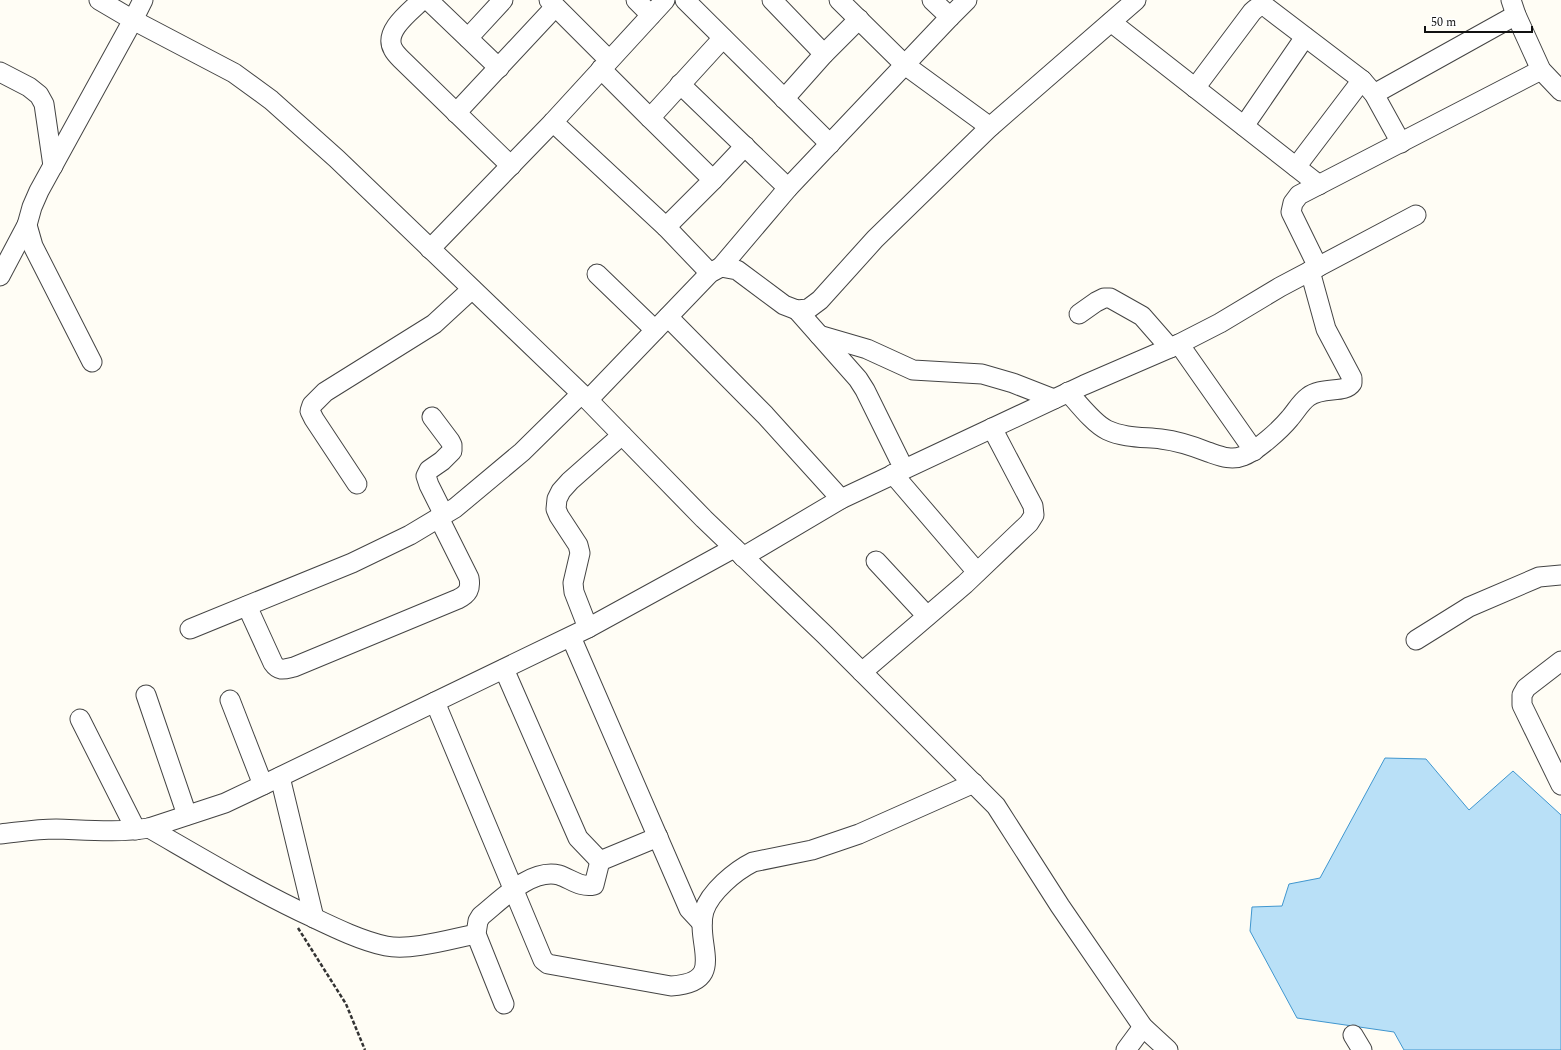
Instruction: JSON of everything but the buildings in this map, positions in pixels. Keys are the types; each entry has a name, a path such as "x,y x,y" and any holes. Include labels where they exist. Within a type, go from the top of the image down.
{"street":[{"path":"99,0 234,73 271,100 337,159 584,397 996,806 1060,906 1143,1027 1168,1050"},
{"path":"0,276 27,225 32,207 39,191 134,20 143,0"},
{"path":"422,0 393,30 390,38 392,48 401,59 511,166"},
{"path":"428,0 499,68"},
{"path":"468,38 503,0"},
{"path":"636,0 651,15"},
{"path":"430,249 553,122 665,0"},
{"path":"685,0 830,144"},
{"path":"772,0 824,54"},
{"path":"839,0 905,65 990,127"},
{"path":"932,0 950,17"},
{"path":"190,629 352,562 410,535 455,508 522,452 584,397 661,324 715,270 788,188 967,0"},
{"path":"553,122 666,227 715,270 737,270 784,305 797,310 808,309 820,300 875,239 990,127 1136,0"},
{"path":"456,113 499,68 552,4 650,118 713,180"},
{"path":"1195,88 1257,8 1260,6 1266,7 1305,36 1368,87 1401,143"},
{"path":"1296,167 1368,87 1514,8 1541,70 1561,92"},
{"path":"784,99 824,54 860,19"},
{"path":"1111,22 1319,185"},
{"path":"1244,126 1305,36"},
{"path":"650,118 723,38"},
{"path":"819,335 867,349 913,370 982,374 1061,396 1099,425 1120,435 1179,442 1228,458 1237,459 1254,451 1290,419 1301,404 1312,394 1321,390 1345,389 1350,387 1352,383 1352,378 1326,329 1314,269 1291,212 1293,203 1299,195 1541,70"},
{"path":"0,72 29,87 39,95 44,104 53,166"},
{"path":"680,84 788,188"},
{"path":"666,227 713,180 744,146"},
{"path":"0,834 48,830 92,831 143,829 225,803 571,637 739,552 841,498 1061,396 1174,346 1220,323 1280,287 1416,215"},
{"path":"27,225 33,246 92,362"},
{"path":"597,274 661,324 765,415 841,498"},
{"path":"357,484 314,419 310,411 312,405 325,392 434,324 472,289"},
{"path":"1079,314 1096,302 1104,298 1110,298 1142,316 1174,346 1254,451"},
{"path":"797,310 858,379 865,390 899,471 977,572"},
{"path":"247,606 273,663 280,670 294,668 458,599 466,594 470,585 469,578 426,476 429,470 452,451 452,445 432,417"},
{"path":"862,672 977,572 1029,523 1034,515 1033,506 992,428"},
{"path":"588,628 574,592 573,582 580,553 578,545 556,509 557,499 561,491 570,481 622,435"},
{"path":"876,561 927,616"},
{"path":"1416,640 1469,607 1540,577 1561,575"},
{"path":"571,637 688,908 702,923"},
{"path":"1561,661 1526,688 1522,695 1522,705 1561,785"},
{"path":"504,669 578,838 600,861"},
{"path":"146,695 188,815"},
{"path":"230,700 272,781 314,918"},
{"path":"435,702 543,960 548,964 671,986 693,982 700,976 705,966 706,958 702,923 704,912 709,900 737,872 753,862 812,850 859,834 974,783"},
{"path":"80,719 143,829 264,894 340,930 386,946 400,947 422,945 476,934"},
{"path":"504,1004 476,934 478,921 481,916 513,889 529,880 550,874 588,886 594,885 597,866 600,861 658,837"},
{"path":"1126,1050 1143,1027"}],"path":[{"path":"297,928 346,1004 365,1050"}],"water":[{"path":"1385,758 1426,759 1469,810 1513,771 1561,815 1561,1050 1404,1050 1394,1032 1297,1018 1250,931 1252,907 1282,906 1289,884 1320,878"}]}
